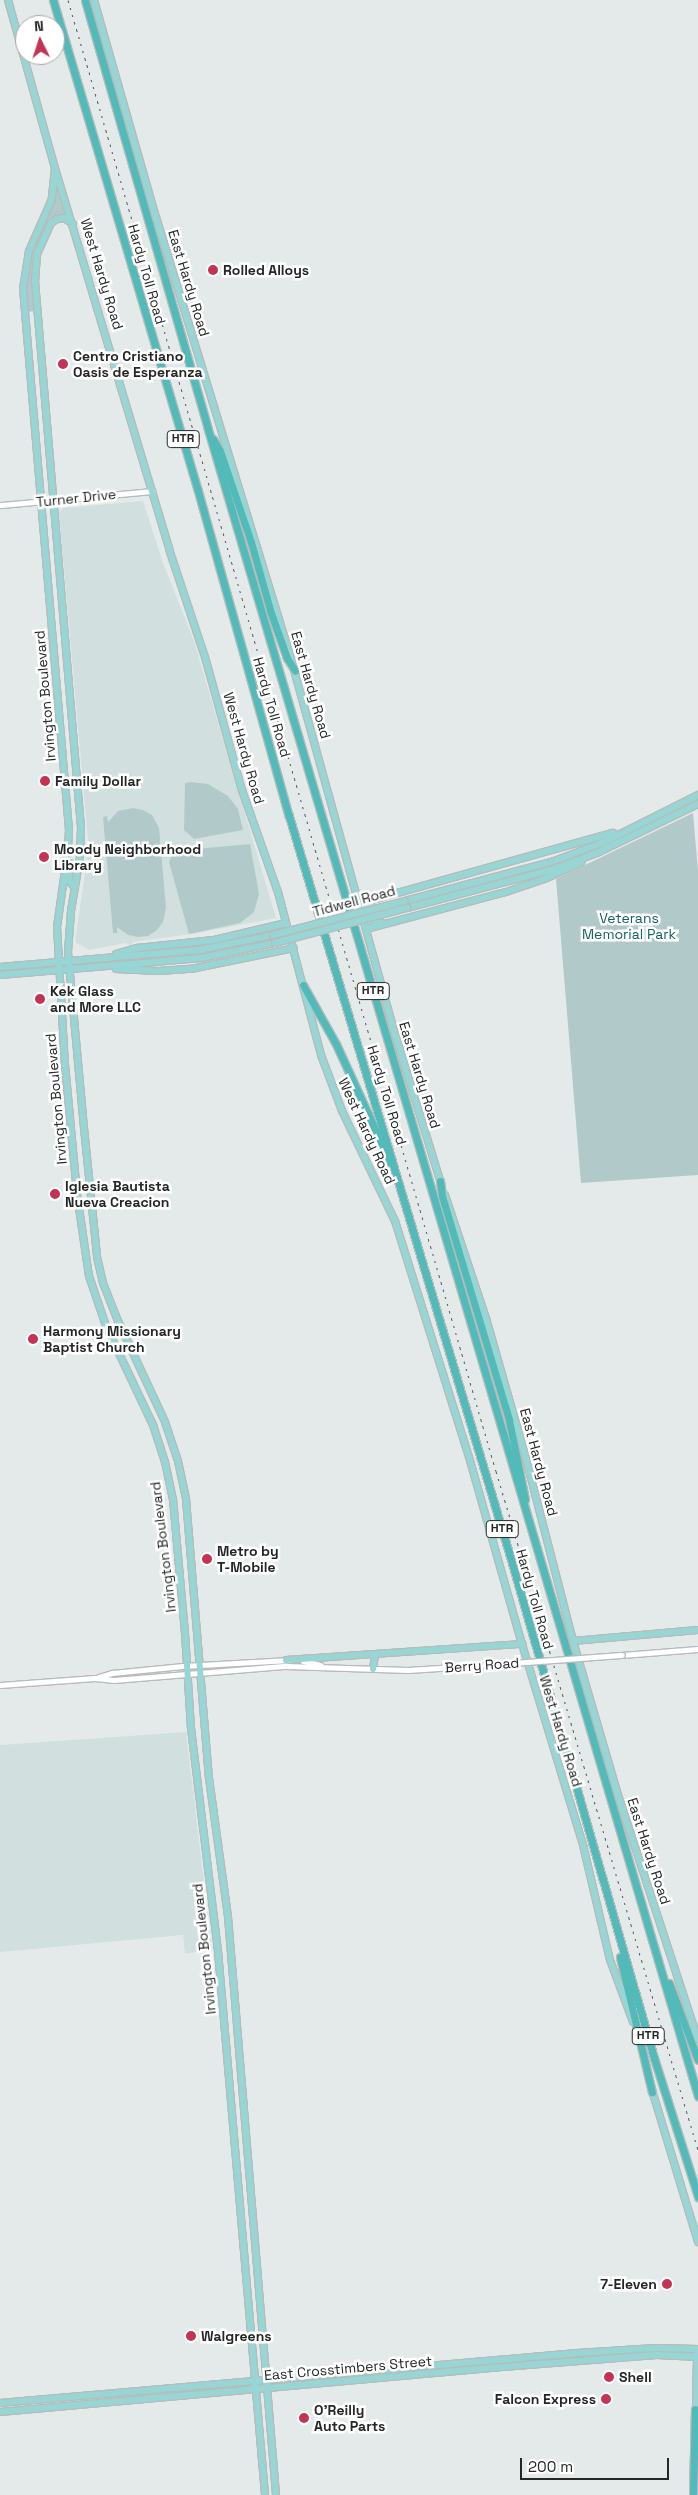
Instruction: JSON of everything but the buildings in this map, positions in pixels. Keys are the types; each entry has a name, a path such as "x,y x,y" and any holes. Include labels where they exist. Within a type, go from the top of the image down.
{"highway":[{"name":"Hardy Toll Road","path":"53,0 195,482 292,825 514,1570 654,2058 698,2197"},
{"name":"Hardy Toll Road","path":"85,0 207,426 537,1555 698,2096"},
{"path":"207,426 220,451 251,542 271,613 287,658 295,671"},
{"path":"303,986 336,1044 400,1184"},
{"path":"440,1181 442,1196 509,1420 537,1555"},
{"path":"600,1874 652,2092"},
{"path":"655,1951 698,2060"},
{"path":"693,2495 695,2409"}],"main road":[{"name":"West Hardy Road","path":"8,0 152,491 208,666 242,790 278,892 329,1078 342,1110 395,1221 466,1448 522,1644 583,1846 610,1960 637,2032 652,2092 698,2242"},
{"name":"East Hardy Road","path":"94,0 156,217 295,671 391,1021 440,1181 486,1318 573,1641 622,1807 698,2039"},
{"name":"Irvington Boulevard","path":"56,168 52,198 29,251 23,288 63,756 68,849 57,927 58,971 77,1194 88,1276 103,1317 153,1426 165,1462 173,1499 192,1736 220,1970 266,2495"},
{"name":"Irvington Boulevard","path":"74,224 64,218 52,222 37,254 35,281 81,828 80,857 69,930 69,962 97,1256 104,1283 118,1322 166,1422 178,1461 186,1499 208,1778 228,1917 276,2495"},
{"path":"29,251 37,254"},
{"path":"26,321 38,320"},
{"path":"36,435 48,433"},
{"path":"49,590 61,590"},
{"path":"56,682 69,680"},
{"path":"63,756 75,754"},
{"name":"Tidwell Road","path":"0,967 200,950 273,935 554,861 602,843 698,795"},
{"name":"Tidwell Road","path":"0,975 201,958 275,943 555,869 599,852 698,804"},
{"path":"358,904 585,842 638,825"},
{"path":"68,849 69,881 75,888"},
{"path":"366,929 482,899 547,878 599,852"},
{"path":"372,900 368,907 370,916 374,921 385,924"},
{"path":"100,959 137,948 214,940 286,923"},
{"path":"272,926 280,930 282,935 283,942 278,952"},
{"path":"97,968 138,971 190,969 294,948"},
{"path":"64,1045 77,1044"},
{"path":"573,1641 698,1630"},
{"path":"286,1660 522,1644"},
{"path":"373,1669 375,1655"},
{"path":"202,1828 212,1834 218,1842"},
{"path":"636,2357 637,2349"},
{"name":"East Crosstimbers Street","path":"0,2403 100,2398 198,2390 637,2349 697,2354"},
{"path":"697,2354 695,2409 698,2418"},
{"name":"East Crosstimbers Street","path":"501,2363 697,2354"},
{"name":"East Crosstimbers Street","path":"0,2412 100,2398"},
{"path":"34,2400 35,2408"},
{"path":"261,2434 271,2434"}],"street":[{"name":"Turner Drive","path":"0,505 152,491"},
{"name":"Berry Road","path":"0,1685 95,1678 114,1680 286,1666 408,1670 698,1649"},
{"name":"Berry Road","path":"95,1678 112,1673 198,1665 286,1660 310,1662 326,1666"}],"shaded area":[{"path":"143,501 163,563 194,641 276,918 198,933 133,942 131,946 126,943 89,950 75,942 88,841 59,512 63,508"},
{"path":"186,1732 212,1949 185,1954 183,1935 0,1952 0,1745"}],"green space":[{"path":"57,186 66,216 49,222 37,245 34,244 50,212"},
{"path":"30,257 33,258 34,311 29,312 26,289"},
{"path":"185,783 208,784 228,796 238,809 243,830 194,839 184,830"},
{"path":"133,808 143,810 152,815 159,828 166,908 163,922 157,930 148,936 138,937 128,935 117,927 117,933 113,933 103,817 107,816 108,822 118,811"},
{"name":"Veterans Memorial Park","path":"693,813 698,871 698,1175 581,1183 556,879"},
{"path":"250,844 259,894 254,912 240,923 189,934 169,862 174,851"}],"railway":[{"path":"68,0 496,1471 698,2150"}],"place":[{"name":"Rolled Alloys","path":"213,270"},
{"name":"Centro Cristiano Oasis de Esperanza","path":"63,364"},
{"name":"Family Dollar","path":"45,781"},
{"name":"Moody Neighborhood Library","path":"44,857"},
{"name":"Kek Glass and More LLC","path":"40,999"},
{"name":"Iglesia Bautista Nueva Creacion","path":"55,1194"},
{"name":"Harmony Missionary Baptist Church","path":"33,1339"},
{"name":"Metro by T-Mobile","path":"207,1559"},
{"name":"7-Eleven","path":"667,2284"},
{"name":"Walgreens","path":"191,2336"},
{"name":"Shell","path":"609,2377"},
{"name":"Falcon Express","path":"606,2399"},
{"name":"O'Reilly Auto Parts","path":"304,2418"}]}
